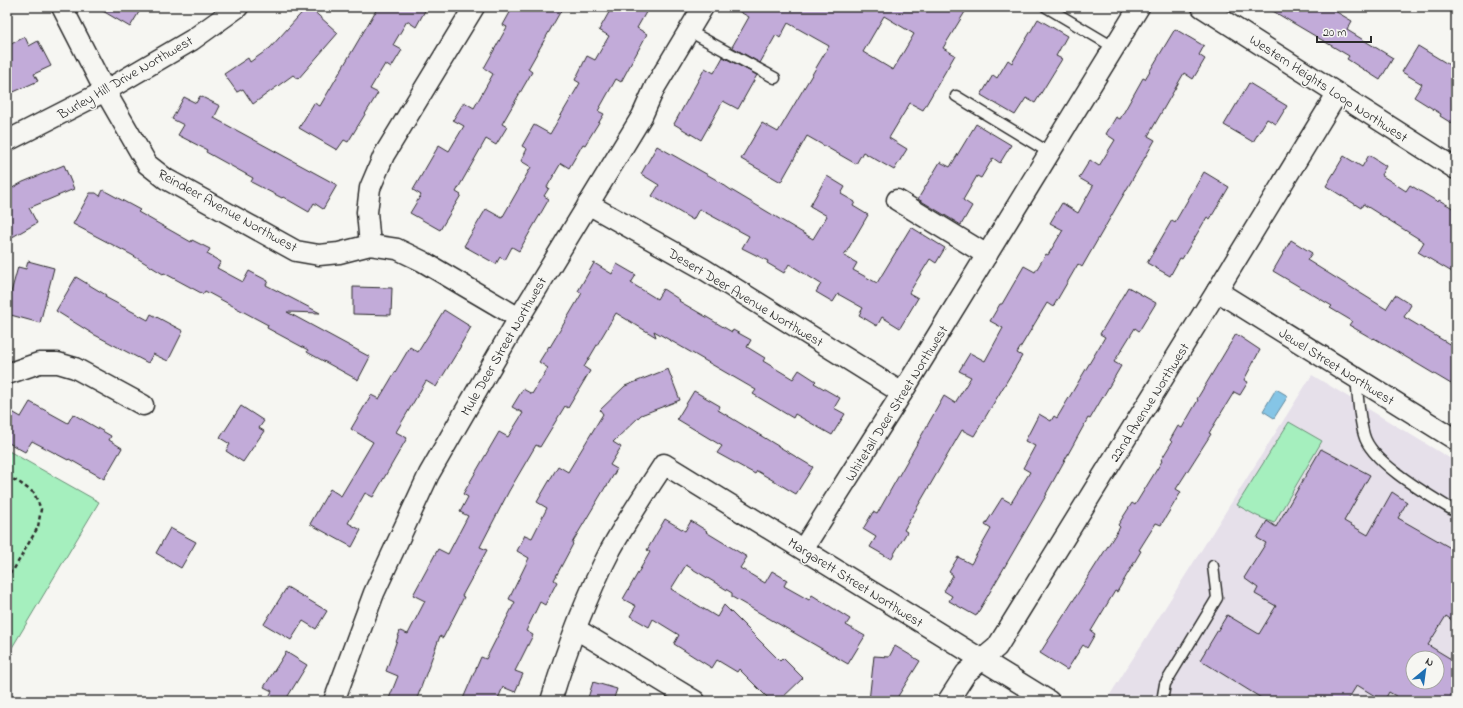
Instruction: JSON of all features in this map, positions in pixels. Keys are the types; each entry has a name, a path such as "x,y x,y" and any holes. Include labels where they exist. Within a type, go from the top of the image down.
{"street":[{"name":"Reindeer Avenue Northwest","path":"62,7 105,91 147,164 166,179 296,251 319,255 339,253 370,245 397,249 519,318"},
{"name":"Burley Hill Drive Northwest","path":"7,141 105,91 192,40 238,7"},
{"path":"370,245 367,212 370,188 384,155 474,7"},
{"name":"Mule Deer Street Northwest","path":"334,701 374,593 429,474 519,318 642,116 655,87 703,7"},
{"name":"Whitetail Deer Street Northwest","path":"803,550 902,393 1140,7"},
{"name":"Western Heights Loop Northwest","path":"1202,7 1456,169"},
{"name":"22nd Avenue Northwest","path":"948,701 966,673 996,647 1217,291 1337,94"},
{"path":"897,200 987,255"},
{"name":"Desert Deer Avenue Northwest","path":"588,204 702,268 902,393"},
{"name":"Jewel Street Northwest","path":"1217,291 1456,440"},
{"path":"7,374 39,363 58,363 76,368 142,405"},
{"name":"Margarett Street Northwest","path":"576,629 611,550 625,524 664,464 1049,701"},
{"path":"551,701 576,629 695,701"}],"lane":[{"path":"1046,7 1114,48"},
{"path":"689,31 775,78"},
{"path":"956,96 1050,153"},
{"path":"1356,378 1364,437 1376,456 1404,480 1456,512"},
{"path":"1162,701 1165,684 1217,598 1213,566"}],"path":[{"path":"7,476 34,493 41,509 38,527 14,569 7,575"}],"shaded area":[{"path":"1312,375 1456,462 1456,701 1106,701"}],"green space":[{"path":"1289,422 1322,441 1274,523 1237,505"},
{"path":"7,450 99,502 7,656"}],"water":[{"path":"1276,389 1288,396 1274,418 1263,411"}],"building":[{"path":"96,7 142,7 130,27"},
{"path":"307,7 309,7 338,33 298,79 293,75 253,104 243,89 237,92 224,74 248,58 250,62 270,48"},
{"path":"378,7 427,7 416,27 407,21 393,45 402,50 391,68 385,64 370,89 378,93 348,142 344,140 337,150 299,128 314,103 320,106"},
{"path":"513,7 563,7 528,69 532,72 502,124 507,127 496,145 486,139 456,192 461,195 440,230 410,213 421,195 413,190 439,145 449,151 464,126 453,120 464,102 474,108 493,74 484,68 507,27 503,25"},
{"path":"612,7 649,7 637,28 647,34 621,82 616,79 598,111 604,114 585,145 583,144 569,168 561,163 547,187 549,188 544,196 549,199 519,251 512,247 505,260 500,257 496,264 464,246 486,209 502,218 531,167 521,161 527,149 522,146 534,125 550,134 580,83 575,80 587,56 595,60 609,36 599,30"},
{"path":"731,7 968,7 943,48 955,55 923,110 910,103 889,138 907,149 894,170 863,152 856,164 807,136 781,182 741,159 762,123 778,132 829,46 788,23 780,38 776,35 760,63 732,47 749,17","holes":["884,16 914,34 893,70 863,52"]},
{"path":"1266,7 1328,7 1352,21 1347,30 1393,58 1380,80 1347,59 1349,56"},
{"path":"1038,19 1067,36 1056,56 1062,59 1035,103 1026,98 1015,115 981,95 993,75 997,78 1008,60 1012,63"},
{"path":"1175,29 1204,46 1199,55 1205,59 1193,79 1184,73 1148,136 1155,140 1082,267 1078,264 1053,307 1047,303 1017,353 1022,356 974,436 962,430 904,530 907,532 891,559 870,547 876,537 863,529 873,512 877,514 944,396 955,403 971,377 959,371 970,353 985,361 1003,328 990,321 1000,304 1002,304 1024,266 1035,272 1046,254 1048,255 1063,230 1050,223 1062,203 1078,213 1093,186 1079,178 1090,160 1099,166 1115,140 1106,134 1116,117 1120,119 1143,78 1145,79"},
{"path":"25,37 29,46 38,41 51,66 34,74 38,81 7,95 7,46"},
{"path":"1418,46 1456,69 1456,126 1440,116 1441,114 1414,97 1422,84 1402,72"},
{"path":"723,57 757,75 738,109 723,101 701,140 674,124 705,68 714,73"},
{"path":"1249,83 1287,106 1276,124 1267,119 1253,142 1224,125"},
{"path":"200,96 220,106 214,118 337,185 323,209 314,203 309,212 283,197 282,198 251,182 253,178 206,152 207,150 178,135 184,125 172,119 184,97 196,103"},
{"path":"976,124 1011,145 1000,163 993,158 981,178 977,176 963,200 972,206 961,225 918,199 940,162 950,167"},
{"path":"657,146 715,179 813,239 827,216 810,206 827,176 845,187 841,194 855,202 853,206 868,215 844,256 857,263 853,270 877,283 911,227 945,248 936,263 930,259 909,293 918,298 900,328 882,317 877,326 859,315 863,308 838,294 833,302 816,292 821,284 789,264 784,273 767,263 768,261 742,248 749,236 699,209 693,220 652,196 659,185 641,174"},
{"path":"1369,155 1386,166 1381,175 1406,191 1410,185 1438,202 1439,200 1456,210 1456,264 1452,272 1418,252 1424,242 1363,204 1361,208 1326,186 1344,156 1362,167"},
{"path":"64,165 74,189 29,208 37,223 7,240 7,191 23,182"},
{"path":"1204,172 1229,187 1210,219 1207,217 1170,276 1147,263 1172,220 1175,222"},
{"path":"103,190 140,210 138,212 191,242 192,240 210,249 207,254 221,262 217,268 243,282 249,271 268,281 266,285 320,313 287,312 370,357 358,380 307,352 308,350 267,328 268,325 205,291 203,294 164,273 163,274 132,255 73,224 90,193 96,193 100,196"},
{"path":"1291,240 1312,253 1307,260 1386,309 1395,295 1411,305 1404,317 1456,348 1456,375 1451,384 1374,338 1373,339 1349,325 1352,321 1330,308 1332,306 1273,271"},
{"path":"28,261 54,268 40,323 7,314 7,307 18,267 26,269"},
{"path":"594,263 612,274 617,264 636,275 631,283 657,299 663,289 680,300 679,301 732,332 733,330 751,340 747,347 765,358 763,361 793,379 799,370 816,381 814,383 840,398 834,408 845,414 832,435 795,414 793,418 753,394 756,390 654,331 656,337 616,313 584,367 590,371 568,408 565,406 540,447 536,445 509,491 480,547 487,550 462,596 464,597 443,638 440,636 416,701 388,701 398,676 386,671 400,631 408,634 425,601 413,595 438,549 448,554 468,516 460,512 468,497 463,494 499,432 508,437 523,413 512,407 523,389 532,394 548,368 539,362 549,346 550,347 582,293 578,291"},
{"path":"76,277 106,295 105,297 148,320 151,314 183,331 168,361 153,354 148,363 93,334 56,311"},
{"path":"353,287 392,288 391,315 353,314"},
{"path":"1128,287 1156,303 1139,331 1135,328 1114,362 1121,366 1090,419 1088,418 1047,494 976,616 949,601 952,596 944,591 953,575 949,572 958,557 971,564 991,529 985,525 1002,498 1011,503 1030,472 1023,468 1035,446 1025,441 1039,414 1051,421 1054,416 1057,418 1105,337 1100,334"},
{"path":"444,310 471,327 436,387 426,381 396,432 407,438 373,497 365,493 348,523 361,530 352,547 310,524 330,489 341,496 373,442 351,429 371,395 379,399 410,347 418,352"},
{"path":"1236,334 1260,350 1244,380 1248,382 1240,395 1234,392 1209,433 1211,434 1176,489 1181,492 1161,525 1156,523 1139,550 1141,551 1117,592 1115,591 1091,631 1095,634 1087,648 1083,645 1067,670 1040,653 1120,527 1118,525 1132,503 1135,505 1162,461 1161,460 1172,442 1170,440 1178,426 1182,428 1198,400 1197,399"},
{"path":"668,369 680,400 641,415 613,442 621,447 610,465 617,469 572,543 573,544 554,580 557,582 545,605 540,602 526,631 533,635 515,671 523,674 515,692 503,687 497,701 462,701 481,657 486,659 515,602 509,599 529,558 517,551 525,535 532,538 547,508 537,502 558,466 568,472 603,414 600,410 625,386"},
{"path":"694,391 720,406 718,410 813,467 796,494 757,471 755,474 717,453 722,446 677,419"},
{"path":"30,402 68,423 73,414 111,436 109,440 122,448 104,479 69,459 68,460 32,441 25,452 7,442 7,409 21,417"},
{"path":"241,406 264,421 259,428 264,431 243,462 226,451 230,444 220,438"},
{"path":"1321,449 1370,475 1344,521 1368,535 1392,492 1407,502 1398,518 1456,551 1456,623 1446,616 1428,645 1436,650 1405,650 1405,690 1445,690 1445,655 1456,662 1456,701 1404,701 1389,692 1383,701 1357,685 1347,701 1266,701 1200,660 1227,615 1259,634 1276,606 1255,594 1258,588 1244,578 1266,543 1257,538 1267,521 1276,527"},
{"path":"665,519 685,531 691,521 747,557 740,568 765,583 772,571 787,580 784,586 809,600 812,595 850,619 846,625 865,636 848,664 732,597 732,593 686,565 671,589 717,617 724,605 780,661 783,658 803,678 779,701 771,701 739,669 737,672 717,660 712,668 674,644 679,635 653,619 649,627 630,616 636,606 623,599 650,552 647,550"},
{"path":"170,528 196,542 181,568 156,553"},
{"path":"287,587 327,611 316,629 303,621 291,640 264,624"},
{"path":"895,646 920,661 895,701 869,701 874,656 889,657"},
{"path":"286,652 307,665 285,701 267,701 272,691 264,687"},
{"path":"593,682 617,689 613,701 587,701"}]}
